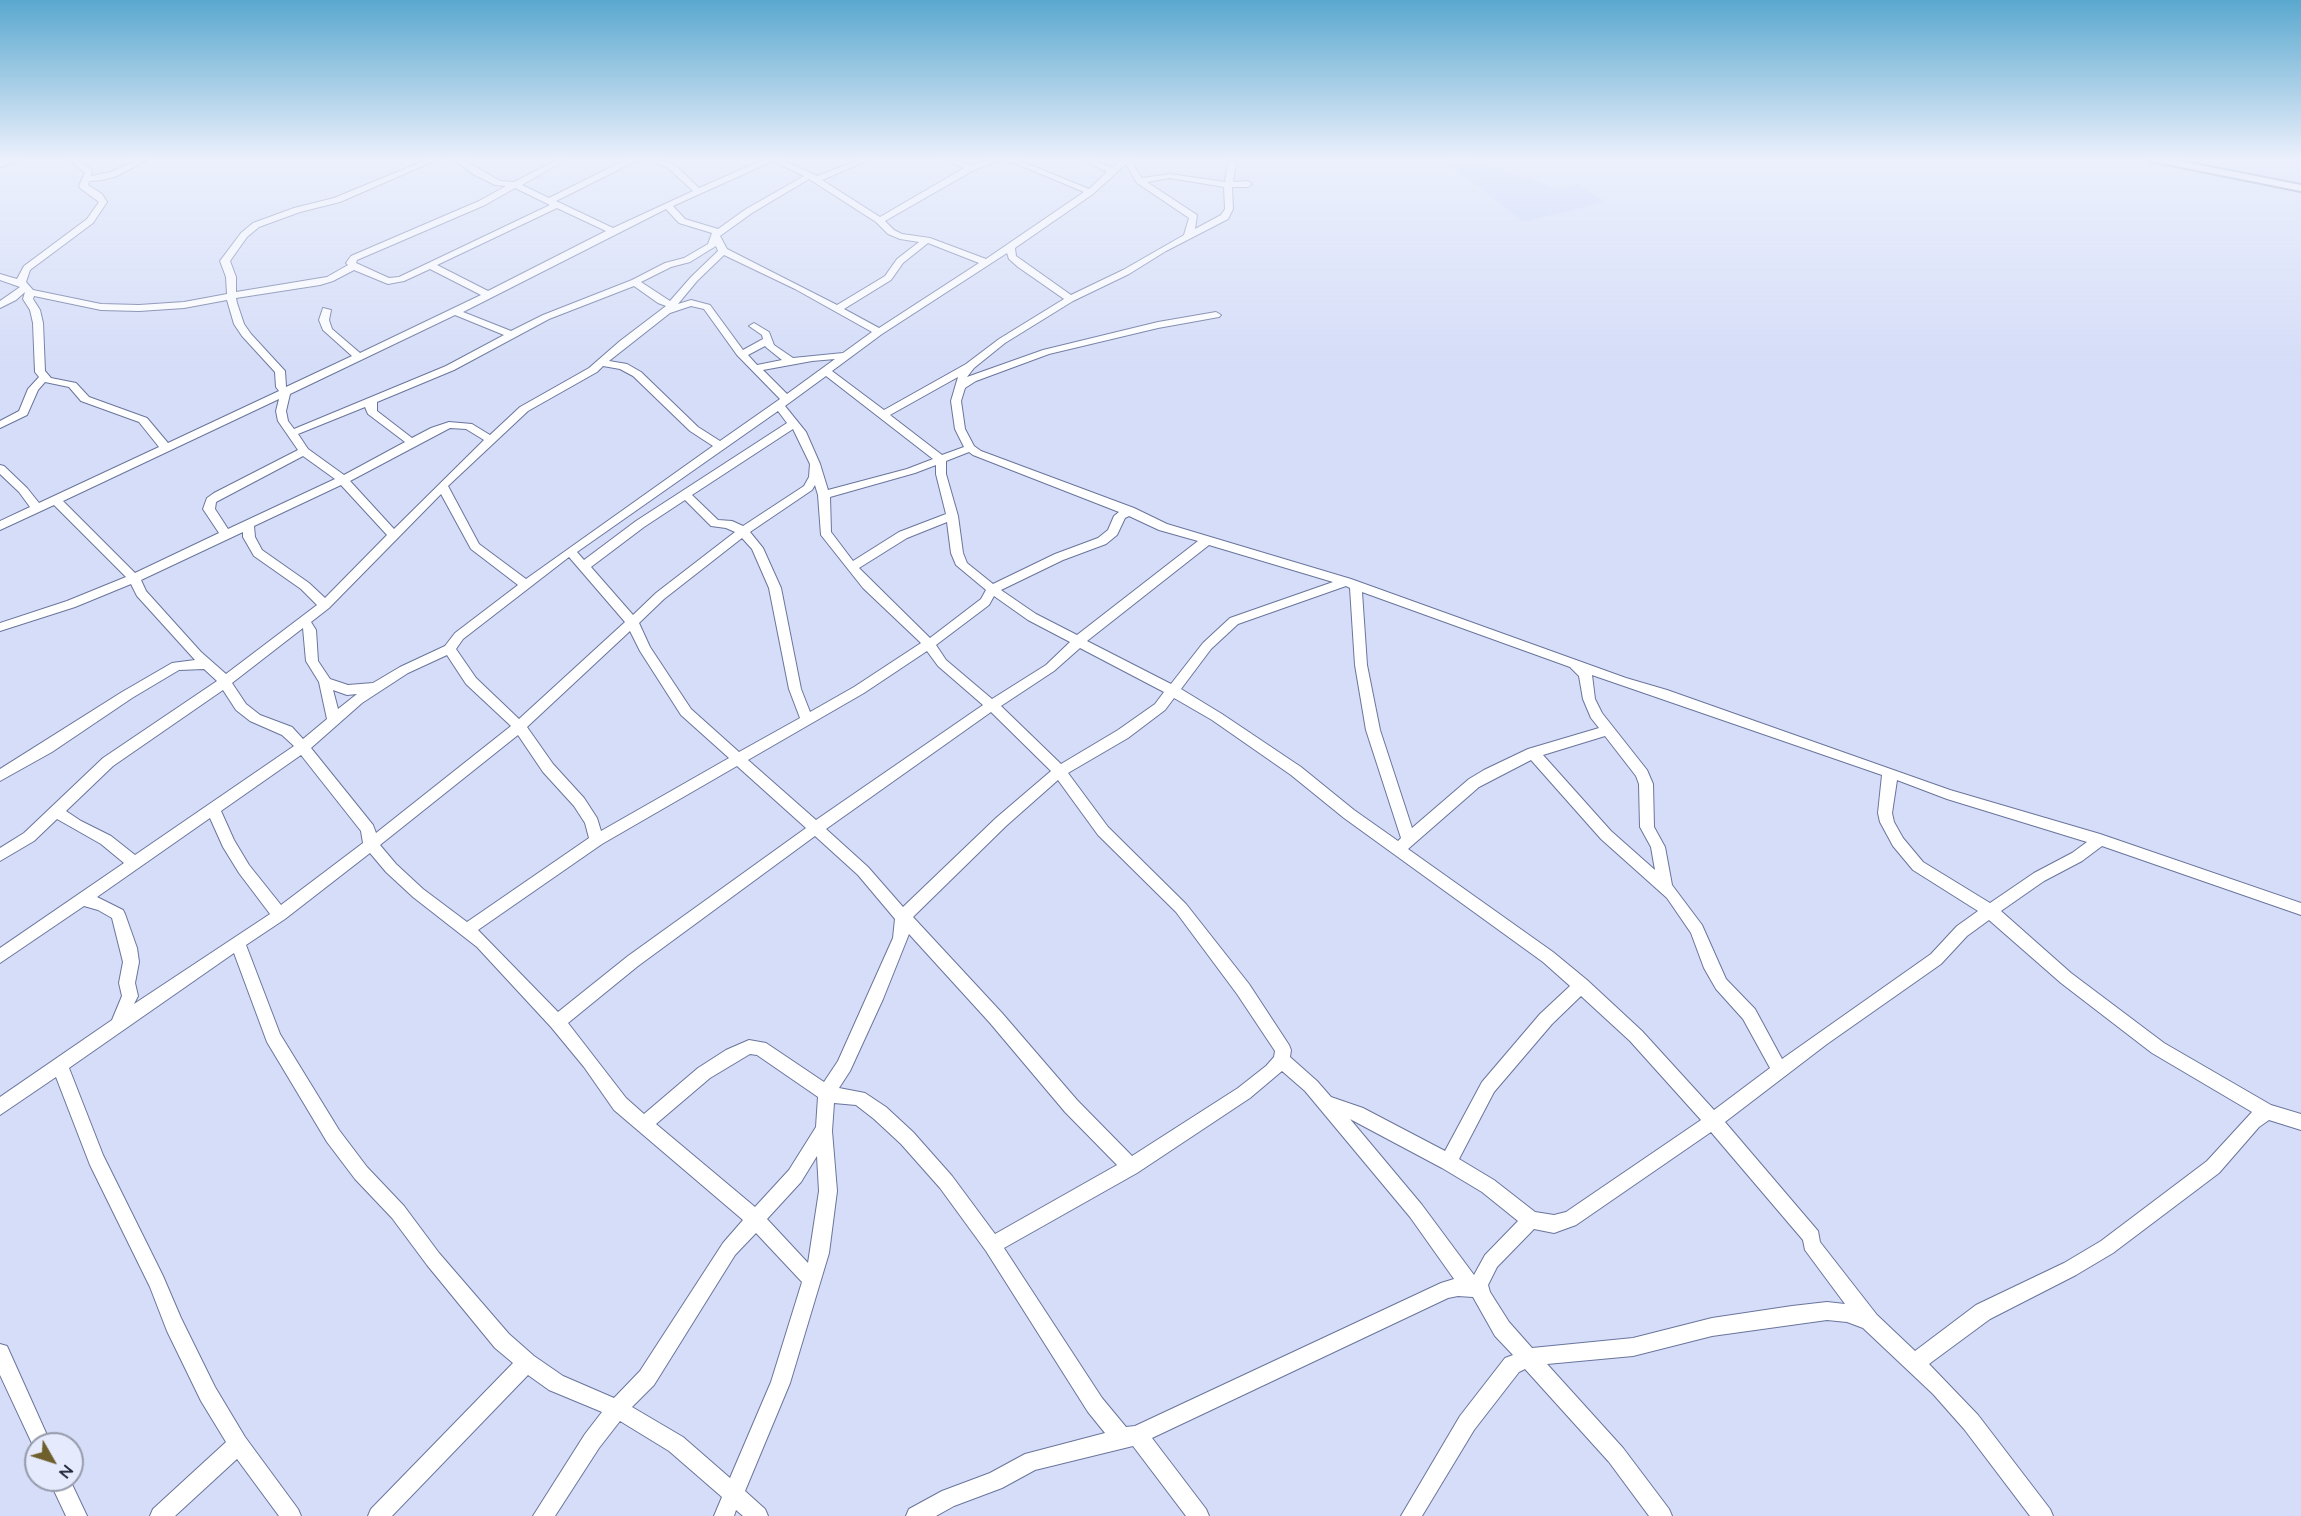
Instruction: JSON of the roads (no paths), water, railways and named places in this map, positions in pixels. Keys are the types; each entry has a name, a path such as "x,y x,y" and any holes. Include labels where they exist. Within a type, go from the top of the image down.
{"street":[{"path":"80,229 27,268 25,288 38,323 40,372 52,381 68,383 85,399 143,420 167,449"},
{"path":"251,229 225,261 231,277 232,303 239,324 247,336 279,368 281,387 285,393 281,411 283,421 304,451 343,480 394,536"},
{"path":"424,229 354,258 351,262 354,266 392,281 401,279 501,229"},
{"path":"607,229 612,231"},
{"path":"0,526 454,312 617,229"},
{"path":"701,229 717,235 723,251 798,286 879,332"},
{"path":"292,434 465,361 546,317 635,282 668,265 693,258 712,245 717,235 725,229"},
{"path":"888,229 900,236 927,240 987,263"},
{"path":"0,956 303,747 375,688 404,670 449,649 459,636 570,551 783,403 844,356 1037,229"},
{"path":"1188,236 1191,229"},
{"path":"883,415 970,366 1002,341 1070,299 1126,272 1202,229"},
{"path":"837,309 888,278 900,261 927,240"},
{"path":"1010,247 1012,257 1021,265 1070,299"},
{"path":"0,855 29,837 108,762 225,682 325,605 442,485 524,410 602,363 623,343 670,307 694,279 723,251"},
{"path":"430,265 488,295"},
{"path":"0,277 25,288 113,308 184,305 317,283 354,266"},
{"path":"635,282 670,307 691,303 706,307 783,403 801,432 815,464 824,495 825,532 851,567 894,612 929,644 942,663 1037,745 1060,771 1102,831 1181,908 1273,1032 1283,1050 1281,1060 1272,1071 1244,1093 1131,1167 992,1245"},
{"path":"0,305 25,288"},
{"path":"326,310 324,320 328,330 359,357"},
{"path":"454,312 511,335"},
{"path":"960,386 972,379 1046,352 1150,327 1216,315"},
{"path":"754,326 766,334 770,346 791,362"},
{"path":"742,354 768,340"},
{"path":"756,368 844,356"},
{"path":"602,363 623,366 637,374 694,429 720,446"},
{"path":"970,366 962,378 956,401 958,421 964,441 977,453 1130,511 1163,526 1351,584 1947,794 2100,840 2301,909"},
{"path":"825,370 941,460"},
{"path":"0,425 23,413 33,389 44,377"},
{"path":"372,401 370,406 372,412 411,442"},
{"path":"584,566 686,494 794,423"},
{"path":"0,627 71,604 134,578 248,526 343,480 411,442 450,425 468,426 491,440"},
{"path":"824,495 911,471 970,448"},
{"path":"226,535 209,509 211,501 218,495 304,451"},
{"path":"941,460 941,474 952,516 957,553 962,565 992,591 1079,644 1173,691 1217,717 1296,771 1349,814 1403,844 1582,985 1636,1036 1713,1121 1812,1237 1810,1244 1870,1322 1940,1387 1971,1422 2043,1516"},
{"path":"2,1104 280,915 520,728 660,596 743,531 808,488 814,477 815,464"},
{"path":"0,468 37,509"},
{"path":"442,485 475,546 526,585"},
{"path":"686,494 714,523 728,524 743,531 757,549 775,588 795,689 807,720"},
{"path":"56,501 134,578 141,593 225,682 247,712 287,731 303,747 368,829 370,843 391,868 412,888 489,949 557,1022 620,1104 755,1219 812,1280"},
{"path":"467,930 597,840 859,690 972,613 992,591 1015,576 1102,541 1113,532 1120,516 1130,511"},
{"path":"851,567 903,535 952,516"},
{"path":"248,526 249,537 258,553 305,586 325,605"},
{"path":"557,1022 633,961 816,828 991,706 1050,668 1079,644 1094,627 1207,540"},
{"path":"570,551 633,623 644,648 674,697 698,724 863,872 996,1018 1071,1106 1131,1167"},
{"path":"724,1516 780,1383 820,1253 828,1191 824,1131 826,1094 844,1066 875,999 901,938 903,918 1001,822 1060,771 1160,707 1206,646 1234,621 1318,590 1351,584"},
{"path":"1351,584 1361,665 1373,730 1403,844"},
{"path":"304,621 310,630 312,661 325,682 334,720"},
{"path":"449,649 471,681 520,728 548,768 587,813 597,840"},
{"path":"1568,661 1585,674 1591,706 1607,731 1642,774 1646,784 1647,826 1658,847 1665,885"},
{"path":"0,776 176,666 207,664"},
{"path":"325,682 347,690 375,688"},
{"path":"1403,844 1474,783 1489,774 1533,753 1607,731"},
{"path":"1533,753 1606,835 1665,885 1697,930 1721,984 1749,1014 1780,1071"},
{"path":"1889,772 1890,783 1885,813 1898,842 1918,866 1990,911 2066,978 2130,1028 2182,1063 2267,1112 2301,1122"},
{"path":"213,809 228,843 244,869 280,915"},
{"path":"56,811 76,825 106,840 135,864"},
{"path":"1326,1103 1357,1114 1448,1162 1488,1186 1531,1220 1554,1224 1570,1219 1713,1121 1821,1039 1936,959 1962,931 2039,877 2077,857 2100,840"},
{"path":"83,900 102,905 118,914 129,948 131,962 127,983 130,996 117,1024"},
{"path":"238,944 273,1037 333,1136 361,1173 398,1212 502,1341 526,1363 556,1383 617,1409 676,1444 758,1516"},
{"path":"1448,1162 1488,1087 1546,1019 1582,985"},
{"path":"643,1125 704,1073 749,1047 760,1048 812,1082 826,1094 859,1098 880,1113 907,1138 946,1182 992,1245 1095,1406 1130,1437 1199,1516"},
{"path":"1281,1060 1311,1086 1416,1210 1475,1288 1502,1329 1616,1455 1662,1516"},
{"path":"60,1065 96,1159 157,1282 208,1394 238,1444 291,1516"},
{"path":"1915,1364 1983,1312 2070,1269 2107,1247 2213,1167 2253,1121 2267,1112"},
{"path":"543,1516 592,1441 617,1409 647,1378 729,1249 795,1176 824,1131"},
{"path":"1475,1288 1491,1262 1531,1220"},
{"path":"916,1516 949,1498 995,1481 1032,1461 1130,1437 1447,1289 1475,1288"},
{"path":"1411,1516 1467,1423 1493,1387 1512,1365 1528,1358 1633,1347 1712,1327 1815,1312 1847,1313 1870,1322"},
{"path":"0,1353 36,1432"},
{"path":"378,1516 526,1363"},
{"path":"160,1516 238,1444"},
{"path":"65,1492 77,1516"}]}
